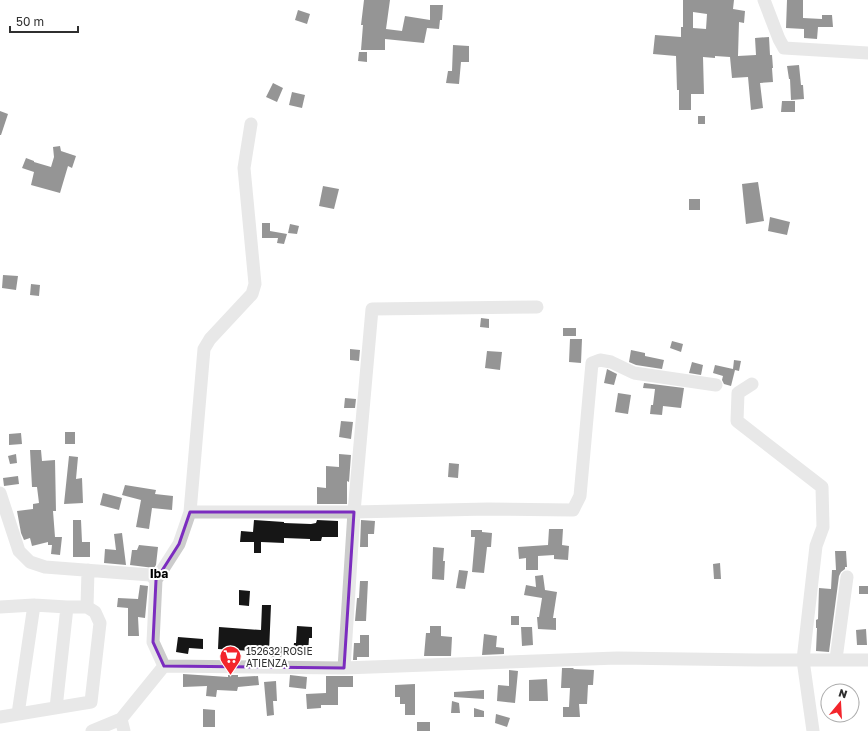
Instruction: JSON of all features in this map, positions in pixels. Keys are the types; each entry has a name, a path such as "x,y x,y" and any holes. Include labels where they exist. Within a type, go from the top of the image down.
{"street":[{"path":"764,0 784,48 868,52"},
{"path":"164,666 153,642 156,580 179,544 190,512 204,349 210,338 252,294 255,284 244,168 251,124"},
{"path":"344,668 354,512 372,309 537,307"},
{"path":"190,512 354,512 488,509 573,510 580,496 592,363 600,360 611,362 634,373 716,385"},
{"path":"752,384 738,393 737,421 822,487 823,527 816,546 803,660 813,731"},
{"path":"0,493 19,551 30,562 45,567 150,575 156,580"},
{"path":"87,607 88,570"},
{"path":"836,659 847,577"},
{"path":"0,607 34,605 87,607 94,612 100,624 91,702 0,717"},
{"path":"18,714 34,605"},
{"path":"56,708 67,607"},
{"path":"164,666 344,668 617,658 868,660"},
{"path":"92,731 122,725 164,666"}],"highlighted area":[{"path":"190,512 354,512 344,668 164,666 153,642 156,580 179,544"}],"building":[{"path":"364,0 390,0 386,29 402,31 405,16 430,20 430,5 443,5 442,20 440,20 439,29 427,28 424,43 385,39 385,50 361,50 363,25 361,25"},
{"path":"683,0 734,0 733,9 745,11 744,23 739,22 738,56 756,55 755,38 769,37 770,55 772,55 773,82 760,83 763,108 751,110 748,77 732,78 730,57 715,56 715,58 703,57 704,94 691,94 691,110 679,110 676,56 653,54 655,35 681,37 681,27 683,27","holes":["693,12 707,14 706,29 693,28"]},
{"path":"787,0 803,0 803,18 822,19 822,15 832,15 833,27 818,27 817,39 804,38 804,29 786,28"},
{"path":"298,10 310,14 307,24 295,20"},
{"path":"453,45 469,46 469,62 461,62 459,84 446,83 448,71 452,71"},
{"path":"359,52 367,52 367,62 358,61"},
{"path":"799,65 804,99 791,100 790,79 787,66"},
{"path":"273,83 283,88 277,102 266,97"},
{"path":"292,92 305,95 302,108 289,105"},
{"path":"782,101 795,101 795,112 781,112"},
{"path":"0,111 8,114 1,135 0,135"},
{"path":"698,116 705,116 705,124 698,124"},
{"path":"60,146 61,151 76,156 72,168 68,166 60,193 31,185 34,172 22,168 26,158 51,167 54,157 53,147"},
{"path":"758,182 764,221 746,224 742,184"},
{"path":"323,186 339,189 334,209 319,206"},
{"path":"689,199 700,199 700,210 689,210"},
{"path":"770,217 790,222 787,235 768,231"},
{"path":"262,223 270,223 270,231 287,234 284,244 277,243 278,238 262,238"},
{"path":"290,224 299,226 297,234 288,233"},
{"path":"3,275 18,276 16,290 2,288"},
{"path":"31,284 40,285 39,296 30,295"},
{"path":"481,318 489,319 489,328 480,327"},
{"path":"563,328 576,328 576,336 563,336"},
{"path":"570,339 582,339 581,363 569,362"},
{"path":"672,341 683,344 681,352 670,348"},
{"path":"350,349 360,350 359,361 350,360"},
{"path":"631,350 645,353 645,356 664,360 662,369 636,365 629,362"},
{"path":"487,351 502,352 500,370 485,368"},
{"path":"734,360 741,361 739,371 735,370 731,386 724,384 722,380 723,376 713,373 715,365 733,369"},
{"path":"692,362 703,365 701,375 689,373"},
{"path":"607,369 617,374 614,385 604,383"},
{"path":"644,383 684,388 681,408 663,406 662,415 650,414 655,389 643,388"},
{"path":"618,393 631,395 628,414 615,412"},
{"path":"345,398 356,399 355,408 344,408"},
{"path":"341,421 353,422 351,439 339,437"},
{"path":"65,432 75,432 75,444 65,444"},
{"path":"21,433 22,444 9,445 9,434"},
{"path":"30,450 41,450 42,461 55,460 56,511 53,511 55,537 62,537 60,555 51,554 52,545 48,545 48,542 32,546 30,538 24,540 21,533 17,511 33,509 33,504 39,503 37,487 32,487"},
{"path":"16,454 17,463 10,464 8,456"},
{"path":"339,454 351,455 349,482 347,481 347,504 317,504 317,487 326,488 326,466 339,467"},
{"path":"69,456 78,457 76,479 82,478 83,503 64,504"},
{"path":"449,463 459,464 458,478 448,477"},
{"path":"18,476 19,484 4,486 3,478"},
{"path":"125,485 156,490 155,494 173,496 172,510 152,508 149,529 136,527 141,500 122,495"},
{"path":"103,493 122,498 119,510 100,505"},
{"path":"73,520 81,520 82,542 90,542 90,557 73,557"},
{"path":"254,520 311,524 316,523 317,520 338,521 338,537 322,537 321,541 284,538 284,543 261,542 261,553 254,553 254,542 240,542 241,531 253,532"},
{"path":"361,520 375,521 374,534 368,534 368,547 360,547"},
{"path":"549,529 563,529 562,545 569,546 568,560 554,559 554,555 538,556 538,570 526,570 526,558 519,559 518,547 548,545"},
{"path":"471,530 482,530 482,532 492,533 491,547 487,547 484,573 472,572 475,537 471,537"},
{"path":"122,533 126,565 104,563 105,549 116,550 114,534"},
{"path":"139,545 158,547 156,565 154,568 130,565 132,550 137,550"},
{"path":"433,547 444,548 444,580 432,579"},
{"path":"835,551 846,551 847,567 845,567 839,576 829,652 816,651 816,620 818,619 819,588 831,589 832,570 836,570"},
{"path":"720,563 721,579 714,579 713,564"},
{"path":"459,570 468,571 465,589 456,588"},
{"path":"543,575 545,590 557,592 553,618 556,618 556,630 538,629 537,617 539,617 542,598 524,595 526,585 536,587 535,576"},
{"path":"360,581 368,581 366,621 355,621"},
{"path":"140,585 148,586 145,618 138,617 139,636 128,636 128,608 117,607 118,598 138,599"},
{"path":"859,586 868,586 868,594 859,594"},
{"path":"239,590 250,591 249,606 239,605"},
{"path":"262,605 271,605 269,652 218,649 219,627 261,630"},
{"path":"511,616 519,616 519,625 511,625"},
{"path":"297,626 312,627 312,638 309,638 308,653 293,653 294,643 296,643"},
{"path":"430,626 441,626 441,636 452,637 451,656 424,656 426,633 430,633"},
{"path":"521,627 532,627 533,645 522,646"},
{"path":"866,629 867,645 857,645 856,630"},
{"path":"484,634 497,636 496,647 504,648 504,654 482,655"},
{"path":"360,635 369,635 369,657 357,657 357,660 353,660 354,643 360,643"},
{"path":"178,637 203,639 203,649 189,648 188,654 176,652"},
{"path":"270,646 282,647 281,658 270,657"},
{"path":"562,668 594,670 593,685 588,685 587,704 579,704 580,717 563,717 563,707 569,707 570,688 561,688"},
{"path":"509,670 518,671 515,703 497,701 498,685 509,686"},
{"path":"183,674 228,677 228,675 238,675 238,677 258,676 259,685 238,687 237,691 217,690 216,697 206,696 207,686 183,687"},
{"path":"290,675 307,677 306,689 289,687"},
{"path":"326,676 353,676 353,687 338,687 338,705 321,705 321,708 307,709 306,694 326,693"},
{"path":"547,679 548,701 529,701 529,680"},
{"path":"276,681 277,701 273,701 274,715 267,716 264,682"},
{"path":"415,684 415,715 405,715 405,704 400,704 400,697 395,697 395,685"},
{"path":"484,690 484,699 454,697 454,692"},
{"path":"452,701 459,703 460,713 451,713"},
{"path":"474,708 484,711 484,717 474,717"},
{"path":"203,709 215,710 215,727 203,727"},
{"path":"496,714 510,718 507,727 495,723"},
{"path":"417,722 430,722 430,731 417,731"}],"place":[{"name":"152632 ROSIE ATIENZA","path":"231,676"}],"district":[{"name":"Iba","path":"159,574"}]}
